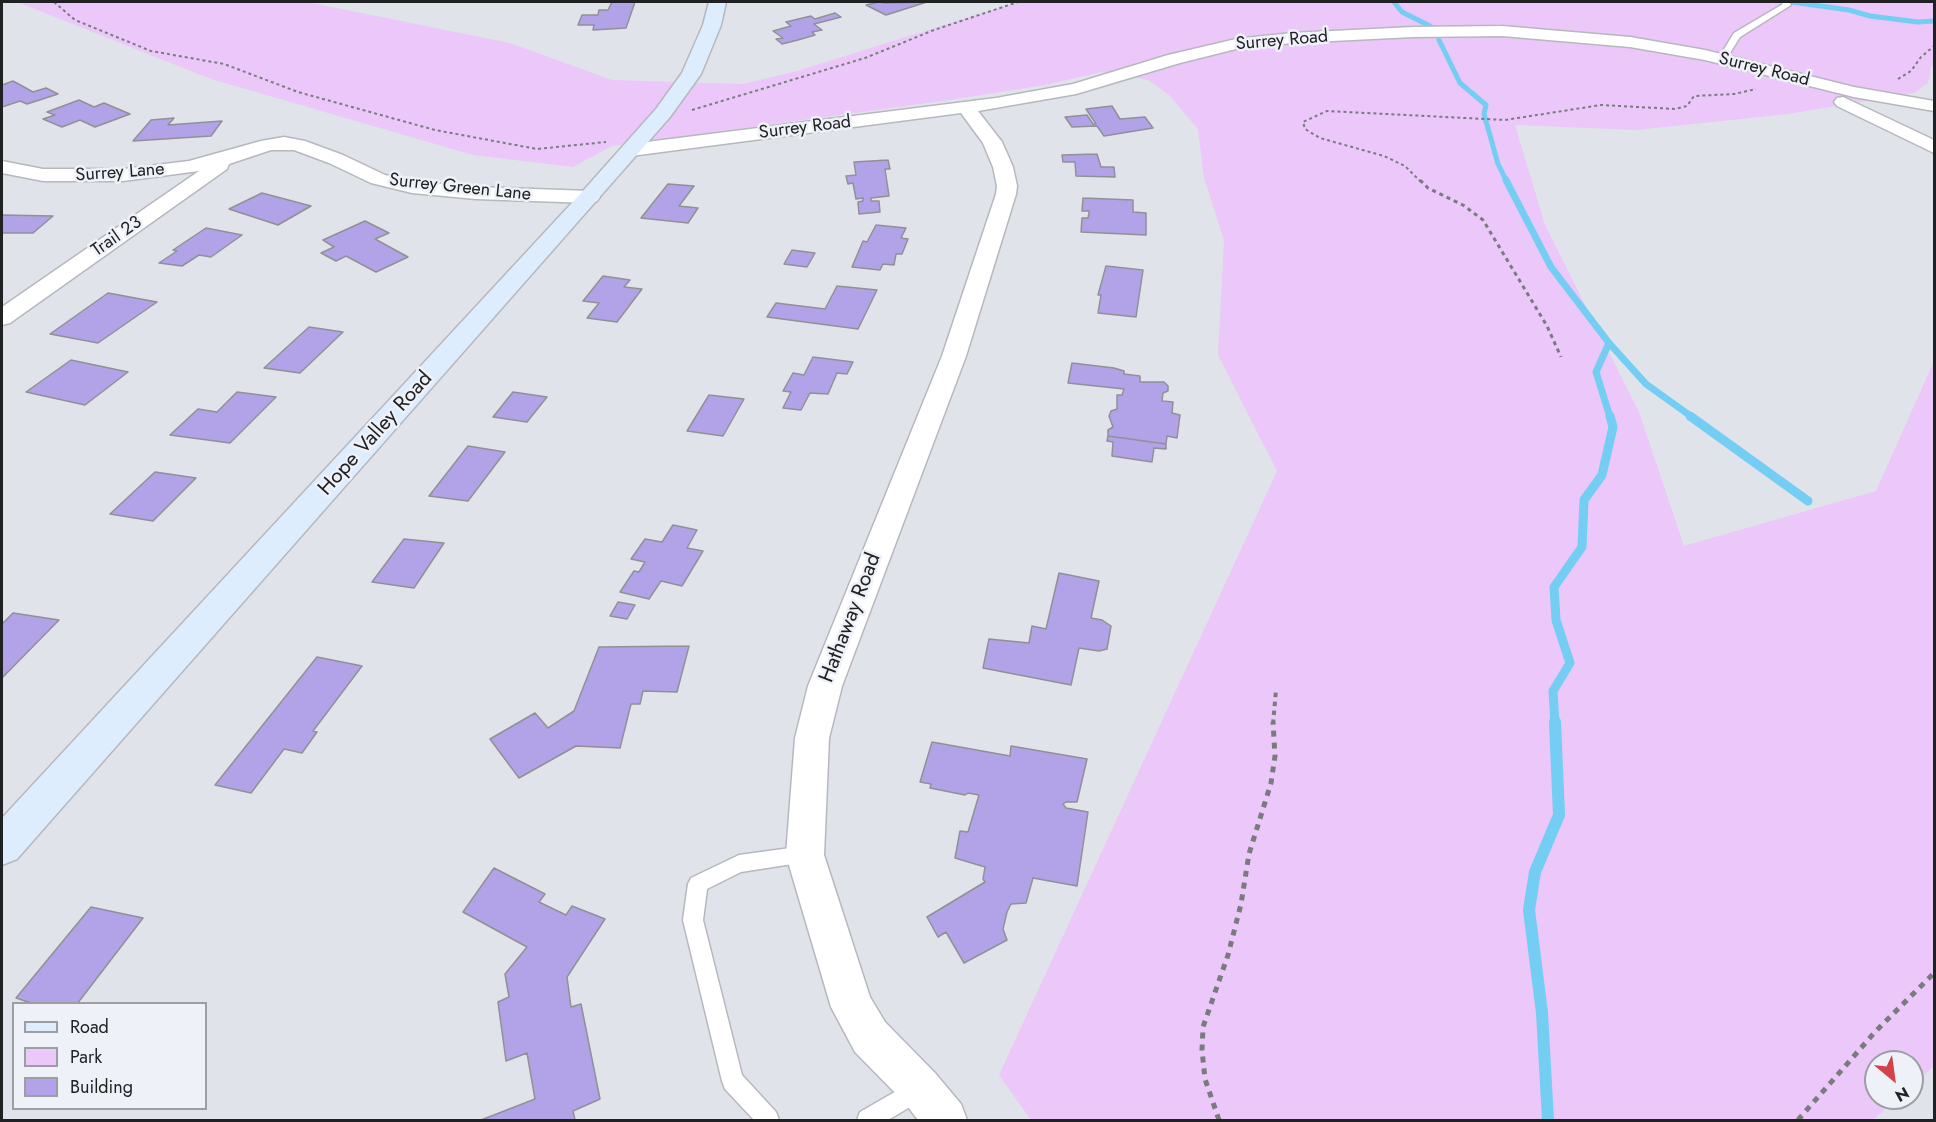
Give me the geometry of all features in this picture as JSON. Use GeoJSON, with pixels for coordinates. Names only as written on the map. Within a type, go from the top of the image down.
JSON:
{"type":"FeatureCollection","features":[{"type":"Feature","properties":{"kind":"main road","name":"Hope Valley Road"},"geometry":{"type":"LineString","coordinates":[[2,846],[590,197],[622,145],[663,113],[691,74],[711,25],[717,2]]}},
{"type":"Feature","properties":{"kind":"street","name":"Surrey Road"},"geometry":{"type":"LineString","coordinates":[[622,145],[966,107],[1076,89],[1215,48],[1293,38],[1423,32],[1519,32],[1610,40],[1722,59],[1818,84],[1903,102],[1935,106]]}},
{"type":"Feature","properties":{"kind":"street"},"geometry":{"type":"LineString","coordinates":[[1818,84],[1842,102],[1935,147]]}},
{"type":"Feature","properties":{"kind":"street"},"geometry":{"type":"LineString","coordinates":[[1897,127],[1888,119],[1886,111],[1903,102]]}},
{"type":"Feature","properties":{"kind":"street","name":"Hathaway Road"},"geometry":{"type":"LineString","coordinates":[[945,1120],[920,1088],[870,1037],[852,1007],[805,855],[812,738],[825,686],[954,356],[1006,194],[1007,186],[1003,167],[992,142],[966,107]]}},
{"type":"Feature","properties":{"kind":"street","name":"Surrey Green Lane"},"geometry":{"type":"LineString","coordinates":[[232,157],[268,144],[284,143],[298,145],[336,159],[378,179],[412,187],[487,194],[590,197]]}},
{"type":"Feature","properties":{"kind":"street","name":"Surrey Lane"},"geometry":{"type":"LineString","coordinates":[[3,169],[44,175],[103,176],[189,167],[232,157]]}},
{"type":"Feature","properties":{"kind":"street","name":"Trail 23"},"geometry":{"type":"LineString","coordinates":[[2,318],[232,157]]}},
{"type":"Feature","properties":{"kind":"lane"},"geometry":{"type":"LineString","coordinates":[[1722,59],[1737,35],[1786,3]]}},
{"type":"Feature","properties":{"kind":"lane"},"geometry":{"type":"LineString","coordinates":[[768,1120],[733,1081],[693,920],[698,884],[739,864],[805,855]]}},
{"type":"Feature","properties":{"kind":"lane"},"geometry":{"type":"LineString","coordinates":[[868,1120],[920,1088]]}},
{"type":"Feature","properties":{"kind":"path"},"geometry":{"type":"LineString","coordinates":[[54,2],[75,20],[151,51],[224,64],[298,92],[458,135],[537,149],[622,145]]}},
{"type":"Feature","properties":{"kind":"path"},"geometry":{"type":"LineString","coordinates":[[683,112],[700,110],[865,58],[934,30],[1018,2]]}},
{"type":"Feature","properties":{"kind":"path"},"geometry":{"type":"LineString","coordinates":[[1892,81],[1911,71],[1921,57],[1935,46]]}},
{"type":"Feature","properties":{"kind":"path"},"geometry":{"type":"LineString","coordinates":[[1561,357],[1546,326],[1483,220],[1462,205],[1428,188],[1405,166],[1320,138],[1305,129],[1303,126],[1306,119],[1327,111],[1505,120],[1602,105],[1675,109],[1688,106],[1691,99],[1700,94],[1734,94],[1763,87]]}},
{"type":"Feature","properties":{"kind":"path"},"geometry":{"type":"LineString","coordinates":[[1219,1120],[1205,1079],[1202,1050],[1203,1027],[1228,955],[1249,854],[1271,783],[1275,756],[1276,690]]}},
{"type":"Feature","properties":{"kind":"path"},"geometry":{"type":"LineString","coordinates":[[1798,1120],[1875,1032],[1935,973]]}},
{"type":"Feature","properties":{"kind":"green space"},"geometry":{"type":"Polygon","coordinates":[[[17,2],[307,2],[510,43],[612,80],[743,84],[797,71],[1018,2],[1934,2],[1934,64],[1931,67],[1928,83],[1914,93],[1788,114],[1636,130],[1515,125],[1545,225],[1639,412],[1684,546],[1876,491],[1934,361],[1934,1066],[1924,1075],[1924,1050],[1864,1050],[1864,1110],[1884,1110],[1873,1120],[1031,1120],[999,1075],[1277,471],[1218,355],[1224,240],[1204,178],[1198,129],[1169,95],[1148,80],[1102,72],[1045,85],[950,100],[612,146],[573,167],[473,155],[211,79],[17,2]]]}},
{"type":"Feature","properties":{"kind":"building"},"geometry":{"type":"Polygon","coordinates":[[[612,2],[635,2],[626,28],[593,30],[594,25],[578,25],[582,15],[598,15],[599,10],[608,10],[612,2]]]}},
{"type":"Feature","properties":{"kind":"building"},"geometry":{"type":"Polygon","coordinates":[[[879,2],[927,2],[886,15],[866,5],[879,2]]]}},
{"type":"Feature","properties":{"kind":"building"},"geometry":{"type":"Polygon","coordinates":[[[835,13],[841,17],[814,24],[822,30],[812,32],[815,35],[798,40],[782,44],[776,39],[783,38],[773,31],[791,26],[786,22],[811,16],[815,19],[835,13]]]}},
{"type":"Feature","properties":{"kind":"building"},"geometry":{"type":"Polygon","coordinates":[[[13,81],[33,92],[46,88],[58,94],[27,104],[20,101],[2,107],[2,85],[13,81]]]}},
{"type":"Feature","properties":{"kind":"building"},"geometry":{"type":"Polygon","coordinates":[[[79,100],[94,107],[104,103],[130,114],[95,127],[80,120],[62,127],[43,119],[55,115],[47,112],[79,100]]]}},
{"type":"Feature","properties":{"kind":"building"},"geometry":{"type":"Polygon","coordinates":[[[1112,106],[1120,119],[1145,117],[1153,128],[1104,136],[1097,126],[1072,127],[1065,117],[1087,115],[1093,124],[1096,124],[1086,109],[1112,106]]]}},
{"type":"Feature","properties":{"kind":"building"},"geometry":{"type":"Polygon","coordinates":[[[174,118],[168,125],[222,121],[211,136],[133,141],[151,120],[174,118]]]}},
{"type":"Feature","properties":{"kind":"building"},"geometry":{"type":"Polygon","coordinates":[[[1097,154],[1101,167],[1114,167],[1115,177],[1076,176],[1075,162],[1063,162],[1062,155],[1097,154]]]}},
{"type":"Feature","properties":{"kind":"building"},"geometry":{"type":"Polygon","coordinates":[[[888,160],[890,169],[885,169],[889,196],[871,198],[871,201],[879,201],[880,212],[859,214],[858,202],[863,201],[863,198],[856,199],[853,183],[848,184],[846,176],[856,175],[854,162],[888,160]]]}},
{"type":"Feature","properties":{"kind":"building"},"geometry":{"type":"Polygon","coordinates":[[[668,184],[694,186],[679,206],[698,208],[688,223],[641,218],[668,184]]]}},
{"type":"Feature","properties":{"kind":"building"},"geometry":{"type":"Polygon","coordinates":[[[262,193],[311,206],[278,225],[229,209],[262,193]]]}},
{"type":"Feature","properties":{"kind":"building"},"geometry":{"type":"Polygon","coordinates":[[[1083,198],[1133,200],[1133,212],[1146,213],[1146,235],[1081,232],[1082,218],[1088,218],[1089,213],[1089,211],[1082,211],[1083,198]]]}},
{"type":"Feature","properties":{"kind":"building"},"geometry":{"type":"Polygon","coordinates":[[[2,215],[53,216],[33,233],[2,233],[2,215]]]}},
{"type":"Feature","properties":{"kind":"building"},"geometry":{"type":"Polygon","coordinates":[[[365,221],[389,233],[375,239],[408,257],[376,272],[346,256],[336,261],[321,253],[334,247],[323,240],[365,221]]]}},
{"type":"Feature","properties":{"kind":"building"},"geometry":{"type":"Polygon","coordinates":[[[876,225],[906,228],[901,238],[908,239],[902,254],[896,254],[894,265],[883,264],[880,270],[852,267],[863,241],[867,242],[876,225]]]}},
{"type":"Feature","properties":{"kind":"building"},"geometry":{"type":"Polygon","coordinates":[[[206,228],[242,235],[211,257],[199,255],[182,266],[159,263],[177,251],[173,250],[206,228]]]}},
{"type":"Feature","properties":{"kind":"building"},"geometry":{"type":"Polygon","coordinates":[[[792,250],[815,253],[807,267],[784,264],[792,250]]]}},
{"type":"Feature","properties":{"kind":"building"},"geometry":{"type":"Polygon","coordinates":[[[1106,266],[1143,270],[1136,317],[1098,313],[1101,295],[1098,295],[1106,266]]]}},
{"type":"Feature","properties":{"kind":"building"},"geometry":{"type":"Polygon","coordinates":[[[603,276],[630,280],[624,287],[642,289],[617,322],[587,318],[599,303],[583,301],[603,276]]]}},
{"type":"Feature","properties":{"kind":"building"},"geometry":{"type":"Polygon","coordinates":[[[837,286],[877,290],[858,329],[767,317],[776,303],[825,309],[837,286]]]}},
{"type":"Feature","properties":{"kind":"building"},"geometry":{"type":"Polygon","coordinates":[[[108,293],[157,302],[98,343],[50,334],[108,293]]]}},
{"type":"Feature","properties":{"kind":"building"},"geometry":{"type":"Polygon","coordinates":[[[309,327],[343,332],[300,373],[264,368],[309,327]]]}},
{"type":"Feature","properties":{"kind":"building"},"geometry":{"type":"Polygon","coordinates":[[[813,357],[853,362],[847,374],[837,373],[828,394],[810,393],[801,410],[783,408],[791,392],[783,391],[793,373],[804,375],[813,357]]]}},
{"type":"Feature","properties":{"kind":"building"},"geometry":{"type":"Polygon","coordinates":[[[71,360],[128,372],[85,405],[26,392],[71,360]]]}},
{"type":"Feature","properties":{"kind":"building"},"geometry":{"type":"Polygon","coordinates":[[[1072,363],[1114,368],[1124,371],[1124,374],[1140,376],[1140,382],[1164,382],[1168,386],[1168,391],[1163,393],[1162,401],[1173,402],[1172,413],[1180,415],[1177,438],[1167,436],[1166,444],[1108,436],[1108,430],[1113,427],[1109,416],[1111,411],[1117,409],[1117,395],[1122,395],[1124,389],[1068,383],[1072,363]]]}},
{"type":"Feature","properties":{"kind":"building"},"geometry":{"type":"Polygon","coordinates":[[[237,392],[276,397],[230,443],[170,435],[198,409],[217,412],[237,392]]]}},
{"type":"Feature","properties":{"kind":"building"},"geometry":{"type":"Polygon","coordinates":[[[513,392],[547,397],[527,422],[493,417],[513,392]]]}},
{"type":"Feature","properties":{"kind":"building"},"geometry":{"type":"Polygon","coordinates":[[[709,395],[744,399],[723,436],[687,431],[709,395]]]}},
{"type":"Feature","properties":{"kind":"building"},"geometry":{"type":"Polygon","coordinates":[[[1108,436],[1166,444],[1166,449],[1154,448],[1152,462],[1112,456],[1113,442],[1107,441],[1108,436]]]}},
{"type":"Feature","properties":{"kind":"building"},"geometry":{"type":"Polygon","coordinates":[[[468,446],[505,452],[468,501],[429,496],[468,446]]]}},
{"type":"Feature","properties":{"kind":"building"},"geometry":{"type":"Polygon","coordinates":[[[155,472],[196,478],[153,521],[110,514],[155,472]]]}},
{"type":"Feature","properties":{"kind":"building"},"geometry":{"type":"Polygon","coordinates":[[[673,525],[697,530],[687,548],[703,551],[682,586],[661,581],[649,599],[620,592],[634,571],[639,572],[645,562],[631,559],[645,539],[662,542],[673,525]]]}},
{"type":"Feature","properties":{"kind":"building"},"geometry":{"type":"Polygon","coordinates":[[[404,539],[444,543],[414,588],[372,582],[404,539]]]}},
{"type":"Feature","properties":{"kind":"building"},"geometry":{"type":"Polygon","coordinates":[[[1059,573],[1099,581],[1091,618],[1102,620],[1111,626],[1107,649],[1099,651],[1079,648],[1071,685],[983,668],[989,639],[1029,643],[1032,626],[1046,629],[1059,573]]]}},
{"type":"Feature","properties":{"kind":"building"},"geometry":{"type":"Polygon","coordinates":[[[618,602],[635,605],[627,619],[610,616],[618,602]]]}},
{"type":"Feature","properties":{"kind":"building"},"geometry":{"type":"Polygon","coordinates":[[[13,613],[59,620],[2,678],[2,624],[13,613]]]}},
{"type":"Feature","properties":{"kind":"building"},"geometry":{"type":"Polygon","coordinates":[[[689,646],[677,692],[643,691],[640,704],[631,704],[620,748],[576,746],[519,778],[490,739],[535,713],[548,728],[574,711],[599,647],[689,646]]]}},
{"type":"Feature","properties":{"kind":"building"},"geometry":{"type":"Polygon","coordinates":[[[317,657],[362,666],[313,731],[317,732],[302,753],[284,749],[251,793],[215,785],[317,657]]]}},
{"type":"Feature","properties":{"kind":"building"},"geometry":{"type":"Polygon","coordinates":[[[932,742],[1010,756],[1011,746],[1087,759],[1077,802],[1063,804],[1066,808],[1088,812],[1077,886],[1033,878],[1026,903],[1011,904],[1007,912],[1003,929],[1007,940],[964,963],[946,932],[938,937],[927,917],[985,882],[983,879],[985,867],[955,858],[960,831],[968,832],[979,795],[968,793],[965,795],[930,788],[931,784],[920,782],[932,742]]]}},
{"type":"Feature","properties":{"kind":"building"},"geometry":{"type":"Polygon","coordinates":[[[494,868],[545,894],[539,902],[566,915],[572,906],[605,919],[567,977],[571,1007],[581,1004],[600,1099],[573,1111],[575,1120],[481,1120],[535,1099],[527,1053],[506,1061],[498,1002],[509,997],[505,974],[527,947],[463,912],[494,868]]]}},
{"type":"Feature","properties":{"kind":"building"},"geometry":{"type":"Polygon","coordinates":[[[91,907],[143,918],[79,1002],[28,1002],[16,998],[91,907]]]}},
{"type":"Feature","properties":{"kind":"waterway"},"geometry":{"type":"LineString","coordinates":[[1394,2],[1402,12],[1430,26]]}},
{"type":"Feature","properties":{"kind":"waterway"},"geometry":{"type":"LineString","coordinates":[[1791,2],[1849,10],[1870,16],[1918,22],[1934,21]]}},
{"type":"Feature","properties":{"kind":"waterway"},"geometry":{"type":"LineString","coordinates":[[1439,40],[1460,83],[1486,105],[1484,114],[1498,164],[1506,180]]}},
{"type":"Feature","properties":{"kind":"waterway"},"geometry":{"type":"LineString","coordinates":[[1506,180],[1551,267],[1609,343]]}},
{"type":"Feature","properties":{"kind":"waterway"},"geometry":{"type":"LineString","coordinates":[[1609,343],[1646,384],[1692,417]]}},
{"type":"Feature","properties":{"kind":"waterway"},"geometry":{"type":"LineString","coordinates":[[1609,343],[1596,372],[1610,417]]}},
{"type":"Feature","properties":{"kind":"waterway"},"geometry":{"type":"LineString","coordinates":[[1555,724],[1553,691],[1570,663],[1556,620],[1554,587],[1582,547],[1584,500],[1602,475],[1613,427],[1610,416]]}},
{"type":"Feature","properties":{"kind":"waterway"},"geometry":{"type":"LineString","coordinates":[[1690,416],[1808,501]]}},
{"type":"Feature","properties":{"kind":"waterway"},"geometry":{"type":"LineString","coordinates":[[1548,1120],[1542,1013],[1529,910],[1535,872],[1559,815],[1555,722]]}}]}
